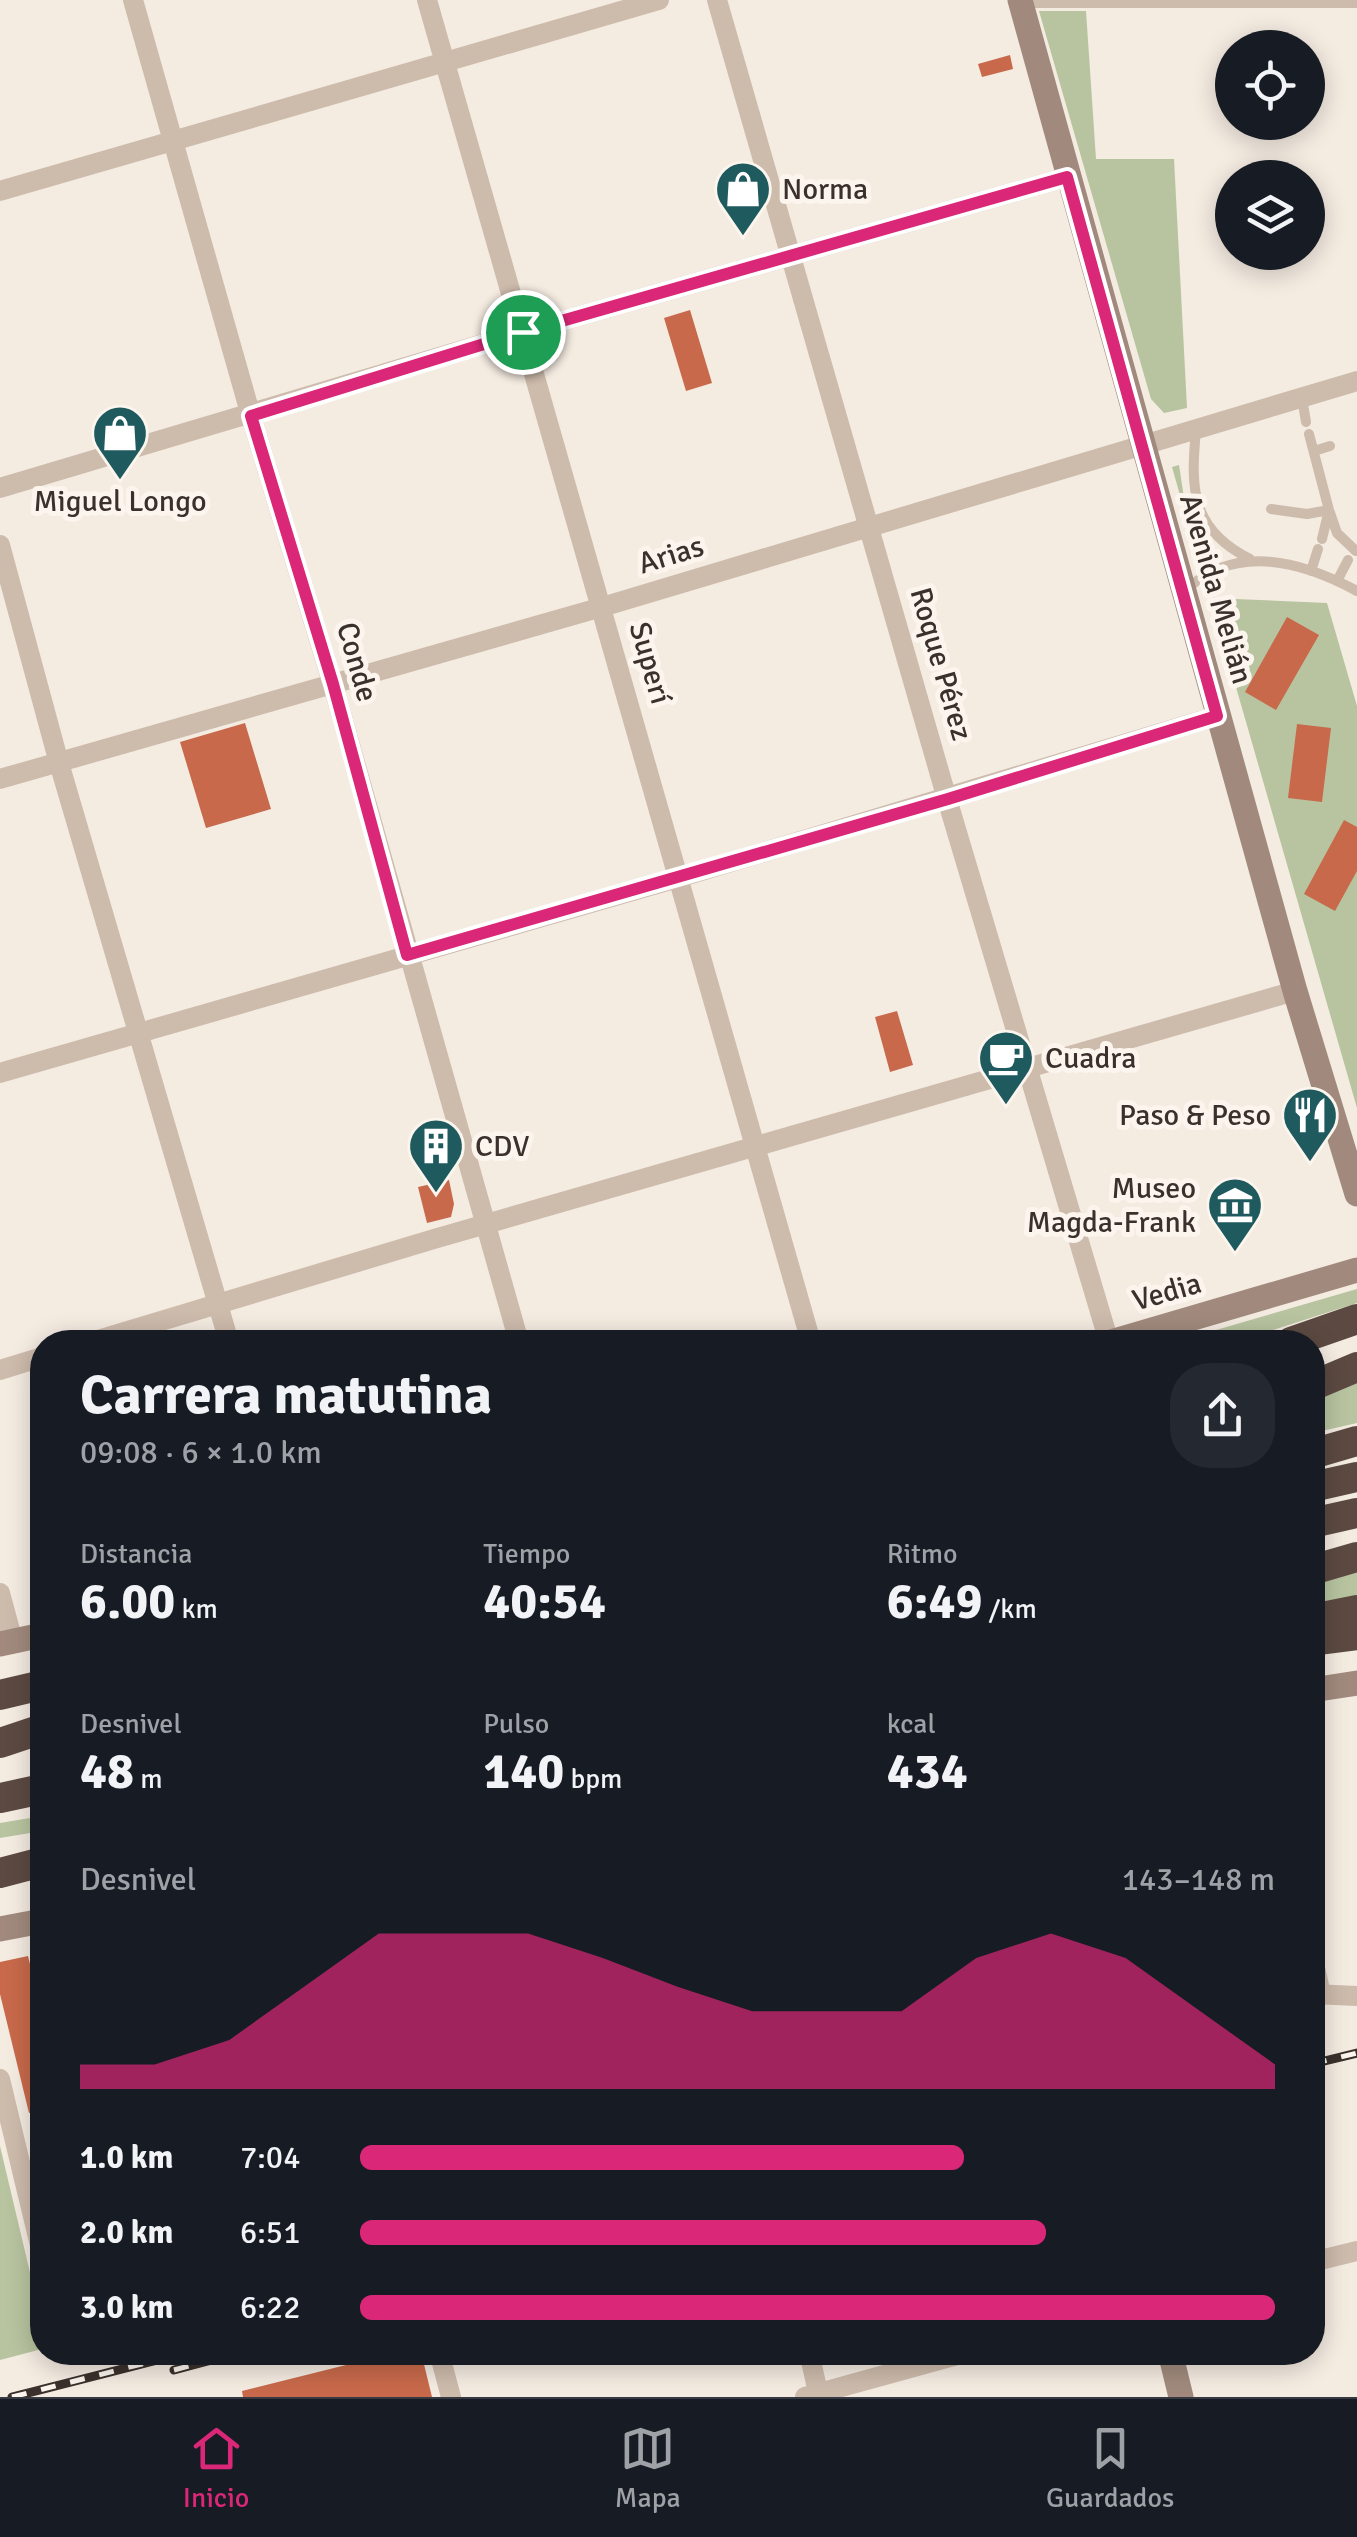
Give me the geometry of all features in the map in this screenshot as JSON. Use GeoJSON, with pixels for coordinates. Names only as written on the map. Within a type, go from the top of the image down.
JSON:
{"type":"FeatureCollection","features":[{"type":"Feature","properties":{"kind":"highway"},"geometry":{"type":"LineString","coordinates":[[1325,1331],[1357,1320]]}},
{"type":"Feature","properties":{"kind":"highway"},"geometry":{"type":"LineString","coordinates":[[1325,1351],[1357,1342]]}},
{"type":"Feature","properties":{"kind":"highway"},"geometry":{"type":"LineString","coordinates":[[1325,1381],[1357,1367]]}},
{"type":"Feature","properties":{"kind":"highway"},"geometry":{"type":"LineString","coordinates":[[1325,1450],[1357,1440]]}},
{"type":"Feature","properties":{"kind":"highway"},"geometry":{"type":"LineString","coordinates":[[1325,1484],[1357,1477]]}},
{"type":"Feature","properties":{"kind":"highway"},"geometry":{"type":"LineString","coordinates":[[1325,1520],[1357,1513]]}},
{"type":"Feature","properties":{"kind":"highway"},"geometry":{"type":"LineString","coordinates":[[1325,1566],[1357,1557]]}},
{"type":"Feature","properties":{"kind":"highway"},"geometry":{"type":"LineString","coordinates":[[1325,1617],[1357,1610]]}},
{"type":"Feature","properties":{"kind":"highway"},"geometry":{"type":"LineString","coordinates":[[1325,1640],[1357,1636]]}},
{"type":"Feature","properties":{"kind":"highway"},"geometry":{"type":"LineString","coordinates":[[0,1676],[30,1673]]}},
{"type":"Feature","properties":{"kind":"highway"},"geometry":{"type":"LineString","coordinates":[[0,1695],[30,1688]]}},
{"type":"Feature","properties":{"kind":"highway"},"geometry":{"type":"LineString","coordinates":[[0,1743],[30,1733]]}},
{"type":"Feature","properties":{"kind":"highway"},"geometry":{"type":"LineString","coordinates":[[0,1753],[30,1747]]}},
{"type":"Feature","properties":{"kind":"highway"},"geometry":{"type":"LineString","coordinates":[[0,1798],[30,1792]]}},
{"type":"Feature","properties":{"kind":"highway"},"geometry":{"type":"LineString","coordinates":[[0,1853],[30,1848]]}},
{"type":"Feature","properties":{"kind":"highway"},"geometry":{"type":"LineString","coordinates":[[0,1872],[30,1865]]}},
{"type":"Feature","properties":{"kind":"street","name":"Conde"},"geometry":{"type":"LineString","coordinates":[[133,0],[251,416],[333,684],[516,1330]]}},
{"type":"Feature","properties":{"kind":"street","name":"Superí"},"geometry":{"type":"LineString","coordinates":[[427,0],[808,1330]]}},
{"type":"Feature","properties":{"kind":"street"},"geometry":{"type":"LineString","coordinates":[[0,191],[658,0]]}},
{"type":"Feature","properties":{"kind":"street","name":"Roque Pérez"},"geometry":{"type":"LineString","coordinates":[[717,0],[1027,1070],[1106,1330]]}},
{"type":"Feature","properties":{"kind":"street","name":"Avenida Melián"},"geometry":{"type":"LineString","coordinates":[[1020,1],[1295,991],[1351,1149],[1355,1182]]}},
{"type":"Feature","properties":{"kind":"street"},"geometry":{"type":"LineString","coordinates":[[0,488],[523,332],[1067,177]]}},
{"type":"Feature","properties":{"kind":"street","name":"Arias"},"geometry":{"type":"LineString","coordinates":[[0,779],[602,606],[1357,381]]}},
{"type":"Feature","properties":{"kind":"street"},"geometry":{"type":"LineString","coordinates":[[0,545],[59,763],[226,1330]]}},
{"type":"Feature","properties":{"kind":"street"},"geometry":{"type":"LineString","coordinates":[[0,1073],[948,799],[1217,716]]}},
{"type":"Feature","properties":{"kind":"street"},"geometry":{"type":"LineString","coordinates":[[132,1330],[1295,991]]}},
{"type":"Feature","properties":{"kind":"street","name":"Vedia"},"geometry":{"type":"LineString","coordinates":[[1151,1330],[1357,1270]]}},
{"type":"Feature","properties":{"kind":"street"},"geometry":{"type":"LineString","coordinates":[[0,1370],[30,1361]]}},
{"type":"Feature","properties":{"kind":"street"},"geometry":{"type":"LineString","coordinates":[[0,1594],[6,1642]]}},
{"type":"Feature","properties":{"kind":"street"},"geometry":{"type":"LineString","coordinates":[[1325,1688],[1357,1682]]}},
{"type":"Feature","properties":{"kind":"street"},"geometry":{"type":"LineString","coordinates":[[0,1929],[30,1923]]}},
{"type":"Feature","properties":{"kind":"street"},"geometry":{"type":"LineString","coordinates":[[1325,1994],[1357,1996]]}},
{"type":"Feature","properties":{"kind":"street"},"geometry":{"type":"LineString","coordinates":[[0,2079],[30,2204]]}},
{"type":"Feature","properties":{"kind":"street"},"geometry":{"type":"LineString","coordinates":[[1325,2259],[1357,2251]]}},
{"type":"Feature","properties":{"kind":"street"},"geometry":{"type":"LineString","coordinates":[[443,2365],[451,2397]]}},
{"type":"Feature","properties":{"kind":"street"},"geometry":{"type":"LineString","coordinates":[[810,2365],[814,2396],[922,2365]]}},
{"type":"Feature","properties":{"kind":"street"},"geometry":{"type":"LineString","coordinates":[[1173,2365],[1181,2397]]}},
{"type":"Feature","properties":{"kind":"lane"},"geometry":{"type":"LineString","coordinates":[[1020,1],[1357,3]]}},
{"type":"Feature","properties":{"kind":"lane"},"geometry":{"type":"LineString","coordinates":[[1302,398],[1329,510],[1352,556],[1338,581]]}},
{"type":"Feature","properties":{"kind":"lane"},"geometry":{"type":"LineString","coordinates":[[1196,430],[1192,474],[1200,512],[1218,539],[1251,560]]}},
{"type":"Feature","properties":{"kind":"lane"},"geometry":{"type":"LineString","coordinates":[[1314,451],[1330,446]]}},
{"type":"Feature","properties":{"kind":"lane"},"geometry":{"type":"LineString","coordinates":[[1271,509],[1306,514],[1329,510]]}},
{"type":"Feature","properties":{"kind":"lane"},"geometry":{"type":"LineString","coordinates":[[1311,571],[1329,510]]}},
{"type":"Feature","properties":{"kind":"lane"},"geometry":{"type":"LineString","coordinates":[[1184,591],[1218,567],[1251,560],[1311,571],[1357,592]]}},
{"type":"Feature","properties":{"kind":"green space"},"geometry":{"type":"Polygon","coordinates":[[[1039,11],[1086,11],[1096,159],[1174,159],[1187,408],[1164,413],[1151,399],[1039,11]]]}},
{"type":"Feature","properties":{"kind":"green space"},"geometry":{"type":"Polygon","coordinates":[[[1179,465],[1186,511],[1208,549],[1196,552],[1172,467],[1179,465]]]}},
{"type":"Feature","properties":{"kind":"green space"},"geometry":{"type":"Polygon","coordinates":[[[1235,599],[1327,603],[1357,706],[1357,1108],[1217,621],[1235,599]]]}},
{"type":"Feature","properties":{"kind":"green space"},"geometry":{"type":"Polygon","coordinates":[[[1357,1289],[1357,1303],[1273,1330],[1216,1330],[1357,1289]]]}},
{"type":"Feature","properties":{"kind":"green space"},"geometry":{"type":"Polygon","coordinates":[[[1357,1380],[1357,1423],[1325,1430],[1325,1394],[1357,1380]]]}},
{"type":"Feature","properties":{"kind":"green space"},"geometry":{"type":"Polygon","coordinates":[[[1357,1566],[1357,1598],[1325,1606],[1325,1575],[1357,1566]]]}},
{"type":"Feature","properties":{"kind":"green space"},"geometry":{"type":"Polygon","coordinates":[[[30,1818],[30,1833],[0,1838],[0,1823],[30,1818]]]}},
{"type":"Feature","properties":{"kind":"green space"},"geometry":{"type":"Polygon","coordinates":[[[0,2146],[30,2272],[30,2352],[0,2360],[0,2146]]]}},
{"type":"Feature","properties":{"kind":"building"},"geometry":{"type":"Polygon","coordinates":[[[1010,55],[1013,69],[982,77],[978,64],[1010,55]]]}},
{"type":"Feature","properties":{"kind":"building"},"geometry":{"type":"Polygon","coordinates":[[[690,310],[712,383],[686,391],[664,318],[690,310]]]}},
{"type":"Feature","properties":{"kind":"building"},"geometry":{"type":"Polygon","coordinates":[[[1287,617],[1319,635],[1276,710],[1245,692],[1287,617]]]}},
{"type":"Feature","properties":{"kind":"building"},"geometry":{"type":"Polygon","coordinates":[[[245,723],[271,809],[206,828],[180,742],[245,723]]]}},
{"type":"Feature","properties":{"kind":"building"},"geometry":{"type":"Polygon","coordinates":[[[1297,724],[1331,728],[1322,802],[1288,798],[1297,724]]]}},
{"type":"Feature","properties":{"kind":"building"},"geometry":{"type":"Polygon","coordinates":[[[1344,820],[1357,827],[1357,871],[1335,911],[1304,894],[1344,820]]]}},
{"type":"Feature","properties":{"kind":"building"},"geometry":{"type":"Polygon","coordinates":[[[897,1011],[913,1065],[890,1072],[875,1017],[897,1011]]]}},
{"type":"Feature","properties":{"kind":"building","name":"CDV"},"geometry":{"type":"Polygon","coordinates":[[[449,1180],[454,1204],[451,1217],[427,1223],[418,1187],[449,1180]]]}},
{"type":"Feature","properties":{"kind":"building"},"geometry":{"type":"Polygon","coordinates":[[[28,1956],[30,1964],[29,2113],[0,1994],[0,1962],[28,1956]]]}},
{"type":"Feature","properties":{"kind":"building"},"geometry":{"type":"Polygon","coordinates":[[[346,2365],[424,2365],[432,2397],[243,2397],[242,2391],[346,2365]]]}},
{"type":"Feature","properties":{"kind":"railway"},"geometry":{"type":"LineString","coordinates":[[1325,2061],[1357,2053]]}},
{"type":"Feature","properties":{"kind":"railway"},"geometry":{"type":"LineString","coordinates":[[12,2397],[138,2365]]}},
{"type":"Feature","properties":{"kind":"railway"},"geometry":{"type":"LineString","coordinates":[[174,2370],[193,2365]]}},
{"type":"Feature","properties":{"kind":"place","name":"Norma"},"geometry":{"type":"Point","coordinates":[743,238]}},
{"type":"Feature","properties":{"kind":"place","name":"Miguel Longo"},"geometry":{"type":"Point","coordinates":[120,482]}},
{"type":"Feature","properties":{"kind":"place","name":"Cuadra"},"geometry":{"type":"Point","coordinates":[1006,1107]}},
{"type":"Feature","properties":{"kind":"place","name":"Paso & Peso"},"geometry":{"type":"Point","coordinates":[1310,1164]}},
{"type":"Feature","properties":{"kind":"place","name":"CDV"},"geometry":{"type":"Point","coordinates":[436,1195]}},
{"type":"Feature","properties":{"kind":"place","name":"Museo Magda-Frank"},"geometry":{"type":"Point","coordinates":[1235,1254]}},
{"type":"Feature","properties":{"kind":"route"},"geometry":{"type":"LineString","coordinates":[[1067,177],[1217,716],[948,799],[407,955],[333,684],[251,416],[523,332],[1067,177]]}}]}
